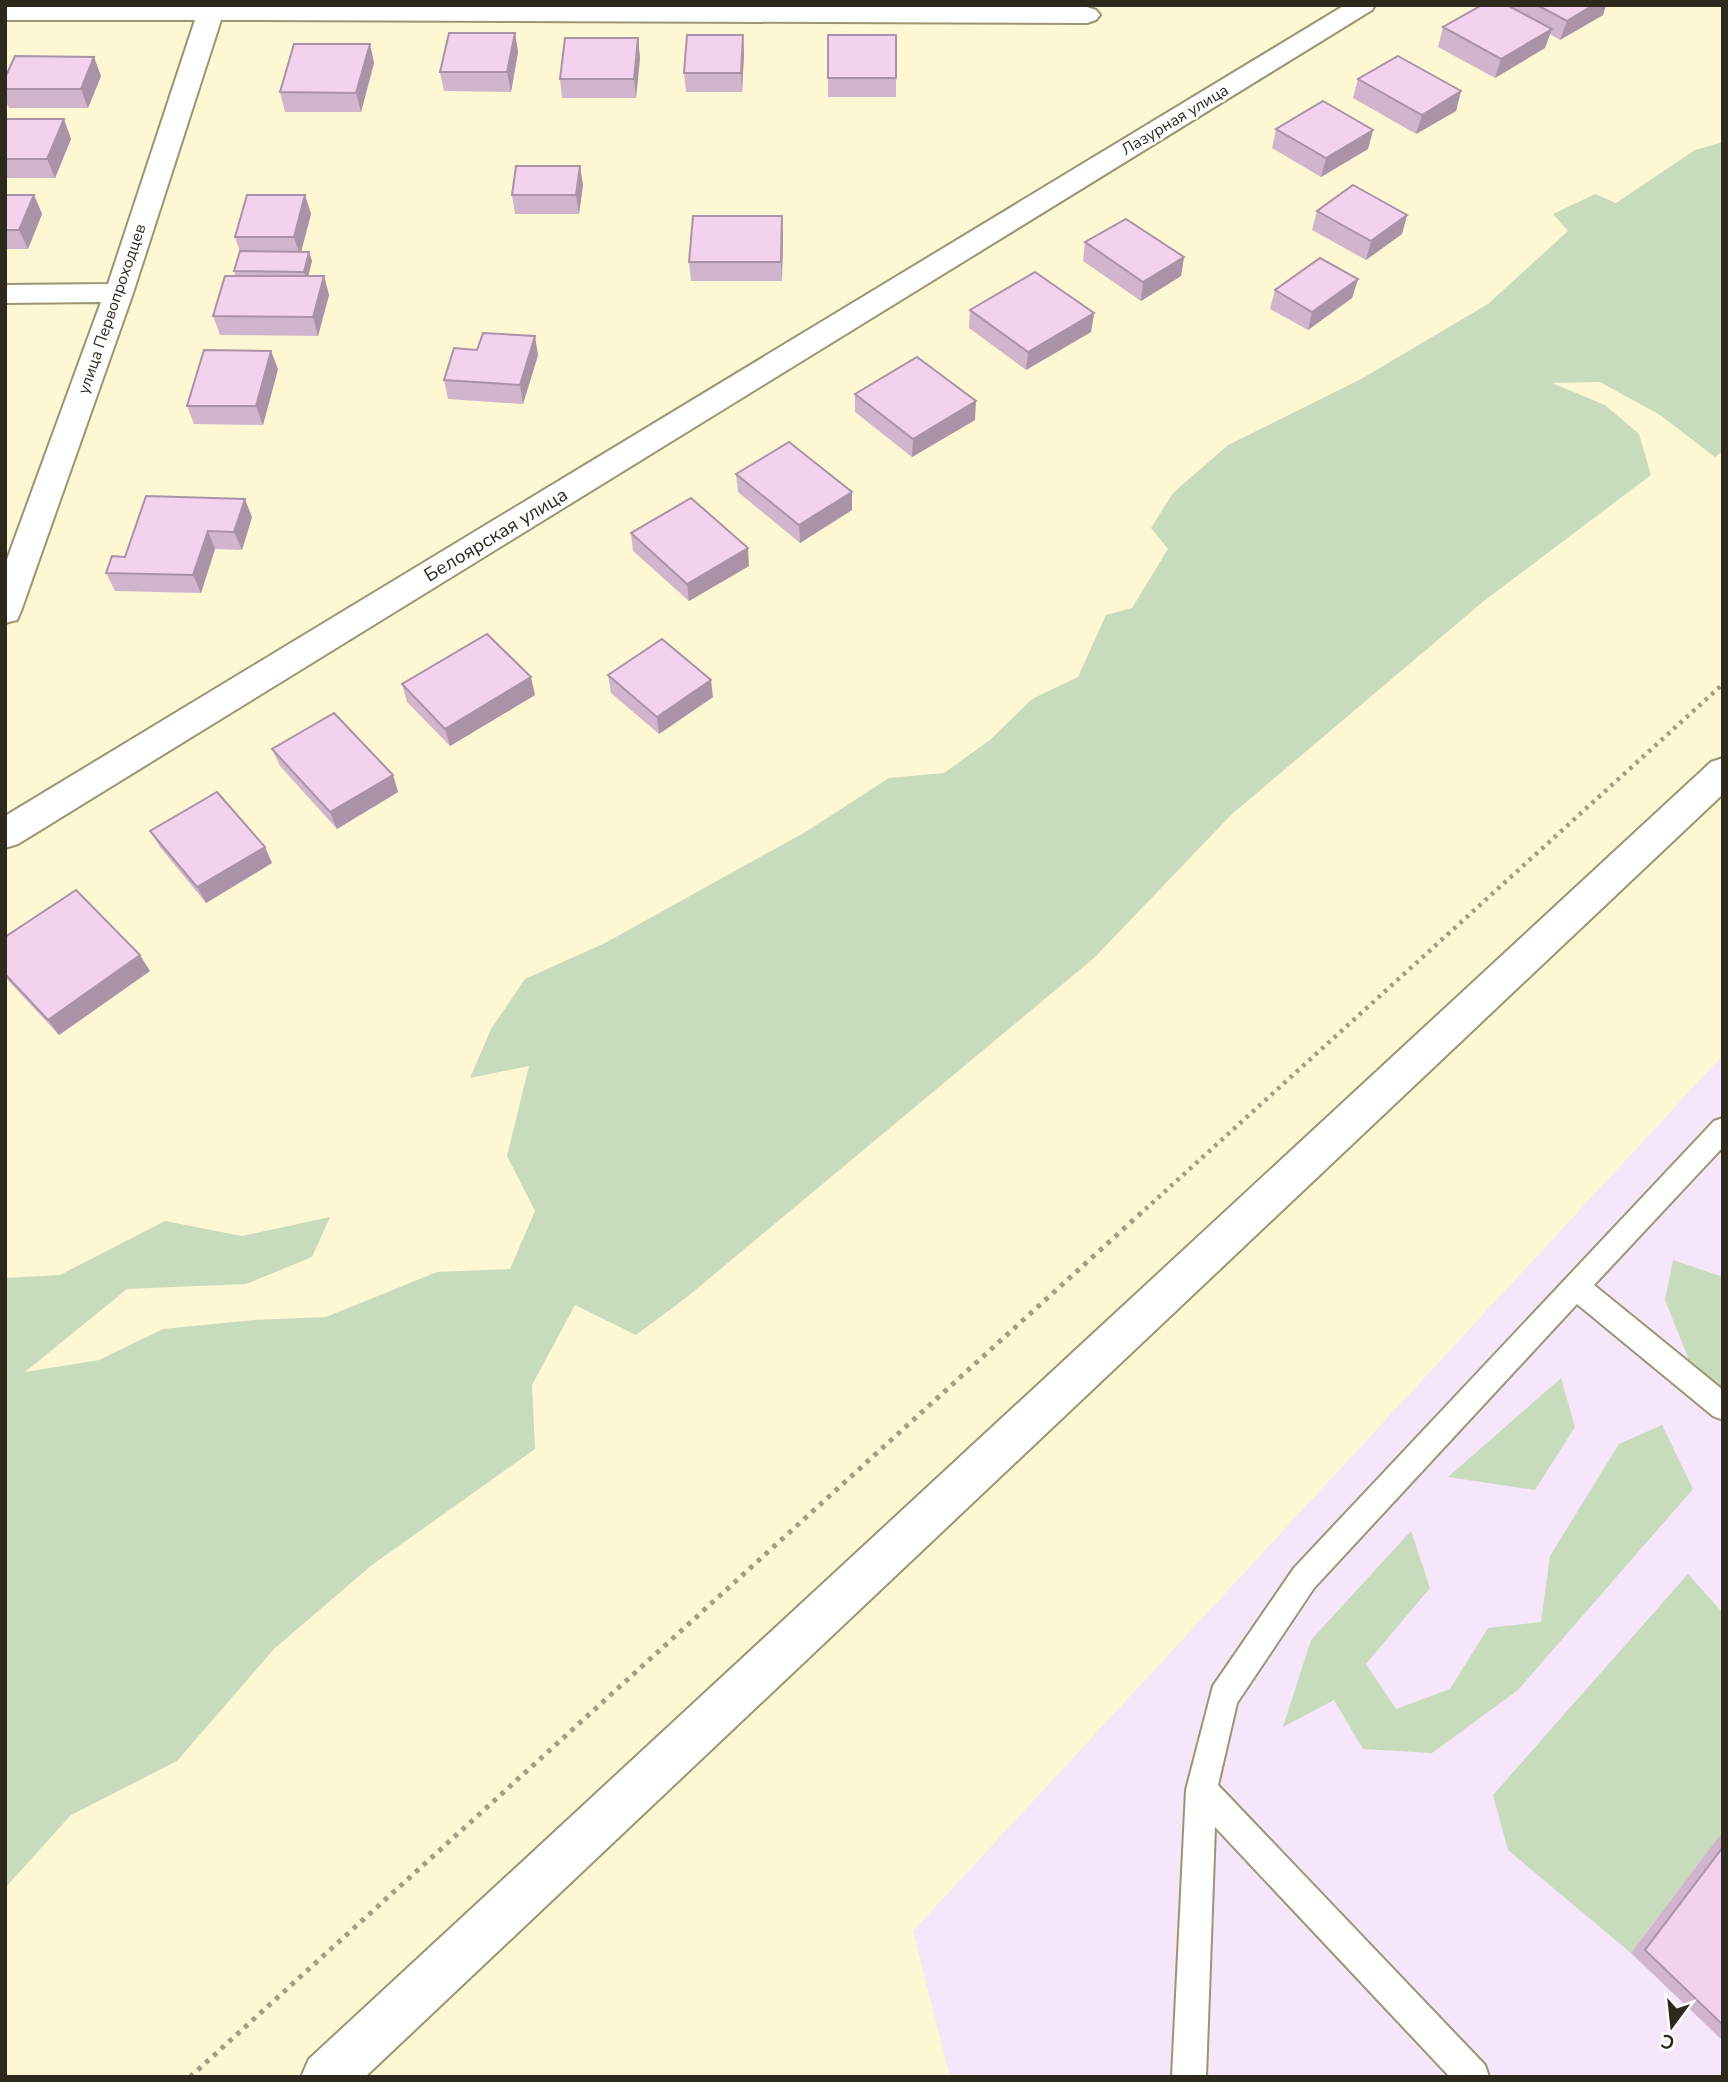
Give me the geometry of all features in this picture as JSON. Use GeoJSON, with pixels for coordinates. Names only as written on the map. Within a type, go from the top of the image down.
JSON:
{"type":"FeatureCollection","features":[{"type":"Feature","properties":{"kind":"street","name":"Лазурная улица"},"geometry":{"type":"LineString","coordinates":[[987,235],[1363,5]]}},
{"type":"Feature","properties":{"kind":"street"},"geometry":{"type":"LineString","coordinates":[[5,12],[211,9],[1087,15]]}},
{"type":"Feature","properties":{"kind":"street","name":"улица Первопроходцев"},"geometry":{"type":"LineString","coordinates":[[5,611],[119,293],[211,9]]}},
{"type":"Feature","properties":{"kind":"street","name":"Белоярская улица"},"geometry":{"type":"LineString","coordinates":[[5,834],[987,235]]}},
{"type":"Feature","properties":{"kind":"street"},"geometry":{"type":"LineString","coordinates":[[5,294],[119,293]]}},
{"type":"Feature","properties":{"kind":"street"},"geometry":{"type":"LineString","coordinates":[[327,2077],[1723,772]]}},
{"type":"Feature","properties":{"kind":"lane"},"geometry":{"type":"LineString","coordinates":[[1189,2077],[1202,1790],[1224,1697],[1304,1578],[1723,1129]]}},
{"type":"Feature","properties":{"kind":"lane"},"geometry":{"type":"LineString","coordinates":[[1575,1286],[1723,1407]]}},
{"type":"Feature","properties":{"kind":"lane"},"geometry":{"type":"LineString","coordinates":[[1202,1790],[1474,2077]]}},
{"type":"Feature","properties":{"kind":"path"},"geometry":{"type":"LineString","coordinates":[[190,2077],[1723,684]]}},
{"type":"Feature","properties":{"kind":"shaded area"},"geometry":{"type":"Polygon","coordinates":[[[1723,1055],[1723,2077],[950,2077],[913,1931],[1723,1055]]]}},
{"type":"Feature","properties":{"kind":"green space"},"geometry":{"type":"Polygon","coordinates":[[[1723,142],[1723,451],[1715,457],[1660,415],[1600,382],[1552,383],[1605,405],[1639,434],[1651,475],[1485,600],[1232,814],[1094,958],[687,1297],[636,1335],[575,1305],[532,1385],[535,1449],[372,1565],[274,1649],[177,1761],[71,1815],[5,1888],[5,1278],[60,1275],[165,1221],[242,1236],[330,1217],[312,1257],[246,1284],[127,1289],[25,1372],[99,1360],[163,1329],[254,1320],[326,1317],[437,1272],[510,1269],[535,1211],[507,1156],[529,1066],[470,1078],[491,1029],[525,979],[605,943],[807,831],[889,778],[944,773],[990,740],[1032,699],[1078,677],[1106,615],[1132,608],[1168,549],[1151,528],[1173,493],[1228,445],[1361,379],[1488,304],[1568,231],[1553,214],[1595,194],[1616,203],[1695,150],[1723,142]]]}},
{"type":"Feature","properties":{"kind":"green space"},"geometry":{"type":"Polygon","coordinates":[[[1673,1260],[1723,1277],[1723,1394],[1701,1390],[1665,1300],[1673,1260]]]}},
{"type":"Feature","properties":{"kind":"green space"},"geometry":{"type":"Polygon","coordinates":[[[1561,1378],[1575,1427],[1535,1490],[1448,1477],[1561,1378]]]}},
{"type":"Feature","properties":{"kind":"green space"},"geometry":{"type":"Polygon","coordinates":[[[1662,1425],[1693,1489],[1518,1690],[1432,1753],[1363,1749],[1334,1700],[1283,1727],[1311,1640],[1411,1531],[1430,1588],[1366,1664],[1396,1709],[1450,1689],[1488,1628],[1541,1622],[1550,1556],[1619,1444],[1662,1425]]]}},
{"type":"Feature","properties":{"kind":"green space"},"geometry":{"type":"Polygon","coordinates":[[[1688,1574],[1723,1613],[1723,1831],[1631,1953],[1508,1850],[1493,1795],[1688,1574]]]}},
{"type":"Feature","properties":{"kind":"building"},"geometry":{"type":"Polygon","coordinates":[[[1482,5],[1507,5],[1552,29],[1501,59],[1443,27],[1482,5]]]}},
{"type":"Feature","properties":{"kind":"building"},"geometry":{"type":"Polygon","coordinates":[[[1537,5],[1593,5],[1567,21],[1537,5]]]}},
{"type":"Feature","properties":{"kind":"building"},"geometry":{"type":"Polygon","coordinates":[[[449,33],[515,33],[507,72],[440,72],[449,33]]]}},
{"type":"Feature","properties":{"kind":"building"},"geometry":{"type":"Polygon","coordinates":[[[687,35],[743,35],[741,73],[684,73],[687,35]]]}},
{"type":"Feature","properties":{"kind":"building"},"geometry":{"type":"Polygon","coordinates":[[[828,35],[896,35],[896,78],[828,78],[828,35]]]}},
{"type":"Feature","properties":{"kind":"building"},"geometry":{"type":"Polygon","coordinates":[[[565,38],[638,38],[634,79],[560,79],[565,38]]]}},
{"type":"Feature","properties":{"kind":"building"},"geometry":{"type":"Polygon","coordinates":[[[294,44],[370,44],[356,93],[280,92],[294,44]]]}},
{"type":"Feature","properties":{"kind":"building"},"geometry":{"type":"Polygon","coordinates":[[[15,56],[94,57],[81,89],[5,89],[5,78],[15,56]]]}},
{"type":"Feature","properties":{"kind":"building"},"geometry":{"type":"Polygon","coordinates":[[[1398,56],[1461,91],[1422,115],[1358,79],[1398,56]]]}},
{"type":"Feature","properties":{"kind":"building"},"geometry":{"type":"Polygon","coordinates":[[[1323,101],[1373,130],[1326,158],[1276,129],[1323,101]]]}},
{"type":"Feature","properties":{"kind":"building"},"geometry":{"type":"Polygon","coordinates":[[[5,119],[64,119],[47,159],[5,159],[5,119]]]}},
{"type":"Feature","properties":{"kind":"building"},"geometry":{"type":"Polygon","coordinates":[[[516,166],[580,166],[576,195],[512,195],[516,166]]]}},
{"type":"Feature","properties":{"kind":"building"},"geometry":{"type":"Polygon","coordinates":[[[1353,185],[1407,215],[1371,241],[1317,211],[1353,185]]]}},
{"type":"Feature","properties":{"kind":"building"},"geometry":{"type":"Polygon","coordinates":[[[5,195],[34,195],[19,230],[5,230],[5,195]]]}},
{"type":"Feature","properties":{"kind":"building"},"geometry":{"type":"Polygon","coordinates":[[[247,195],[305,195],[294,237],[235,237],[247,195]]]}},
{"type":"Feature","properties":{"kind":"building"},"geometry":{"type":"Polygon","coordinates":[[[693,216],[782,216],[781,262],[689,262],[693,216]]]}},
{"type":"Feature","properties":{"kind":"building"},"geometry":{"type":"Polygon","coordinates":[[[1126,219],[1184,257],[1143,282],[1085,242],[1126,219]]]}},
{"type":"Feature","properties":{"kind":"building"},"geometry":{"type":"Polygon","coordinates":[[[240,251],[309,252],[304,272],[234,271],[240,251]]]}},
{"type":"Feature","properties":{"kind":"building"},"geometry":{"type":"Polygon","coordinates":[[[1320,258],[1358,279],[1312,312],[1275,290],[1320,258]]]}},
{"type":"Feature","properties":{"kind":"building"},"geometry":{"type":"Polygon","coordinates":[[[1035,272],[1094,313],[1028,352],[970,310],[1035,272]]]}},
{"type":"Feature","properties":{"kind":"building"},"geometry":{"type":"Polygon","coordinates":[[[225,276],[324,276],[313,317],[213,316],[225,276]]]}},
{"type":"Feature","properties":{"kind":"building"},"geometry":{"type":"Polygon","coordinates":[[[483,333],[535,336],[520,385],[444,380],[454,348],[477,350],[483,333]]]}},
{"type":"Feature","properties":{"kind":"building"},"geometry":{"type":"Polygon","coordinates":[[[204,350],[271,351],[256,406],[187,406],[204,350]]]}},
{"type":"Feature","properties":{"kind":"building"},"geometry":{"type":"Polygon","coordinates":[[[917,357],[976,401],[913,439],[855,394],[917,357]]]}},
{"type":"Feature","properties":{"kind":"building"},"geometry":{"type":"Polygon","coordinates":[[[789,442],[852,492],[799,525],[736,474],[789,442]]]}},
{"type":"Feature","properties":{"kind":"building"},"geometry":{"type":"Polygon","coordinates":[[[146,496],[245,499],[234,532],[208,531],[193,575],[106,573],[112,556],[125,557],[146,496]]]}},
{"type":"Feature","properties":{"kind":"building"},"geometry":{"type":"Polygon","coordinates":[[[691,498],[748,548],[687,584],[631,533],[691,498]]]}},
{"type":"Feature","properties":{"kind":"building"},"geometry":{"type":"Polygon","coordinates":[[[487,634],[531,677],[445,729],[402,684],[487,634]]]}},
{"type":"Feature","properties":{"kind":"building"},"geometry":{"type":"Polygon","coordinates":[[[662,639],[711,680],[657,717],[608,675],[662,639]]]}},
{"type":"Feature","properties":{"kind":"building"},"geometry":{"type":"Polygon","coordinates":[[[334,713],[393,775],[330,812],[272,749],[334,713]]]}},
{"type":"Feature","properties":{"kind":"building"},"geometry":{"type":"Polygon","coordinates":[[[217,792],[265,847],[197,887],[150,831],[217,792]]]}},
{"type":"Feature","properties":{"kind":"building"},"geometry":{"type":"Polygon","coordinates":[[[76,890],[140,955],[48,1020],[5,974],[5,937],[76,890]]]}},
{"type":"Feature","properties":{"kind":"building"},"geometry":{"type":"Polygon","coordinates":[[[1723,1847],[1723,2025],[1645,1950],[1723,1847]]]}}]}
